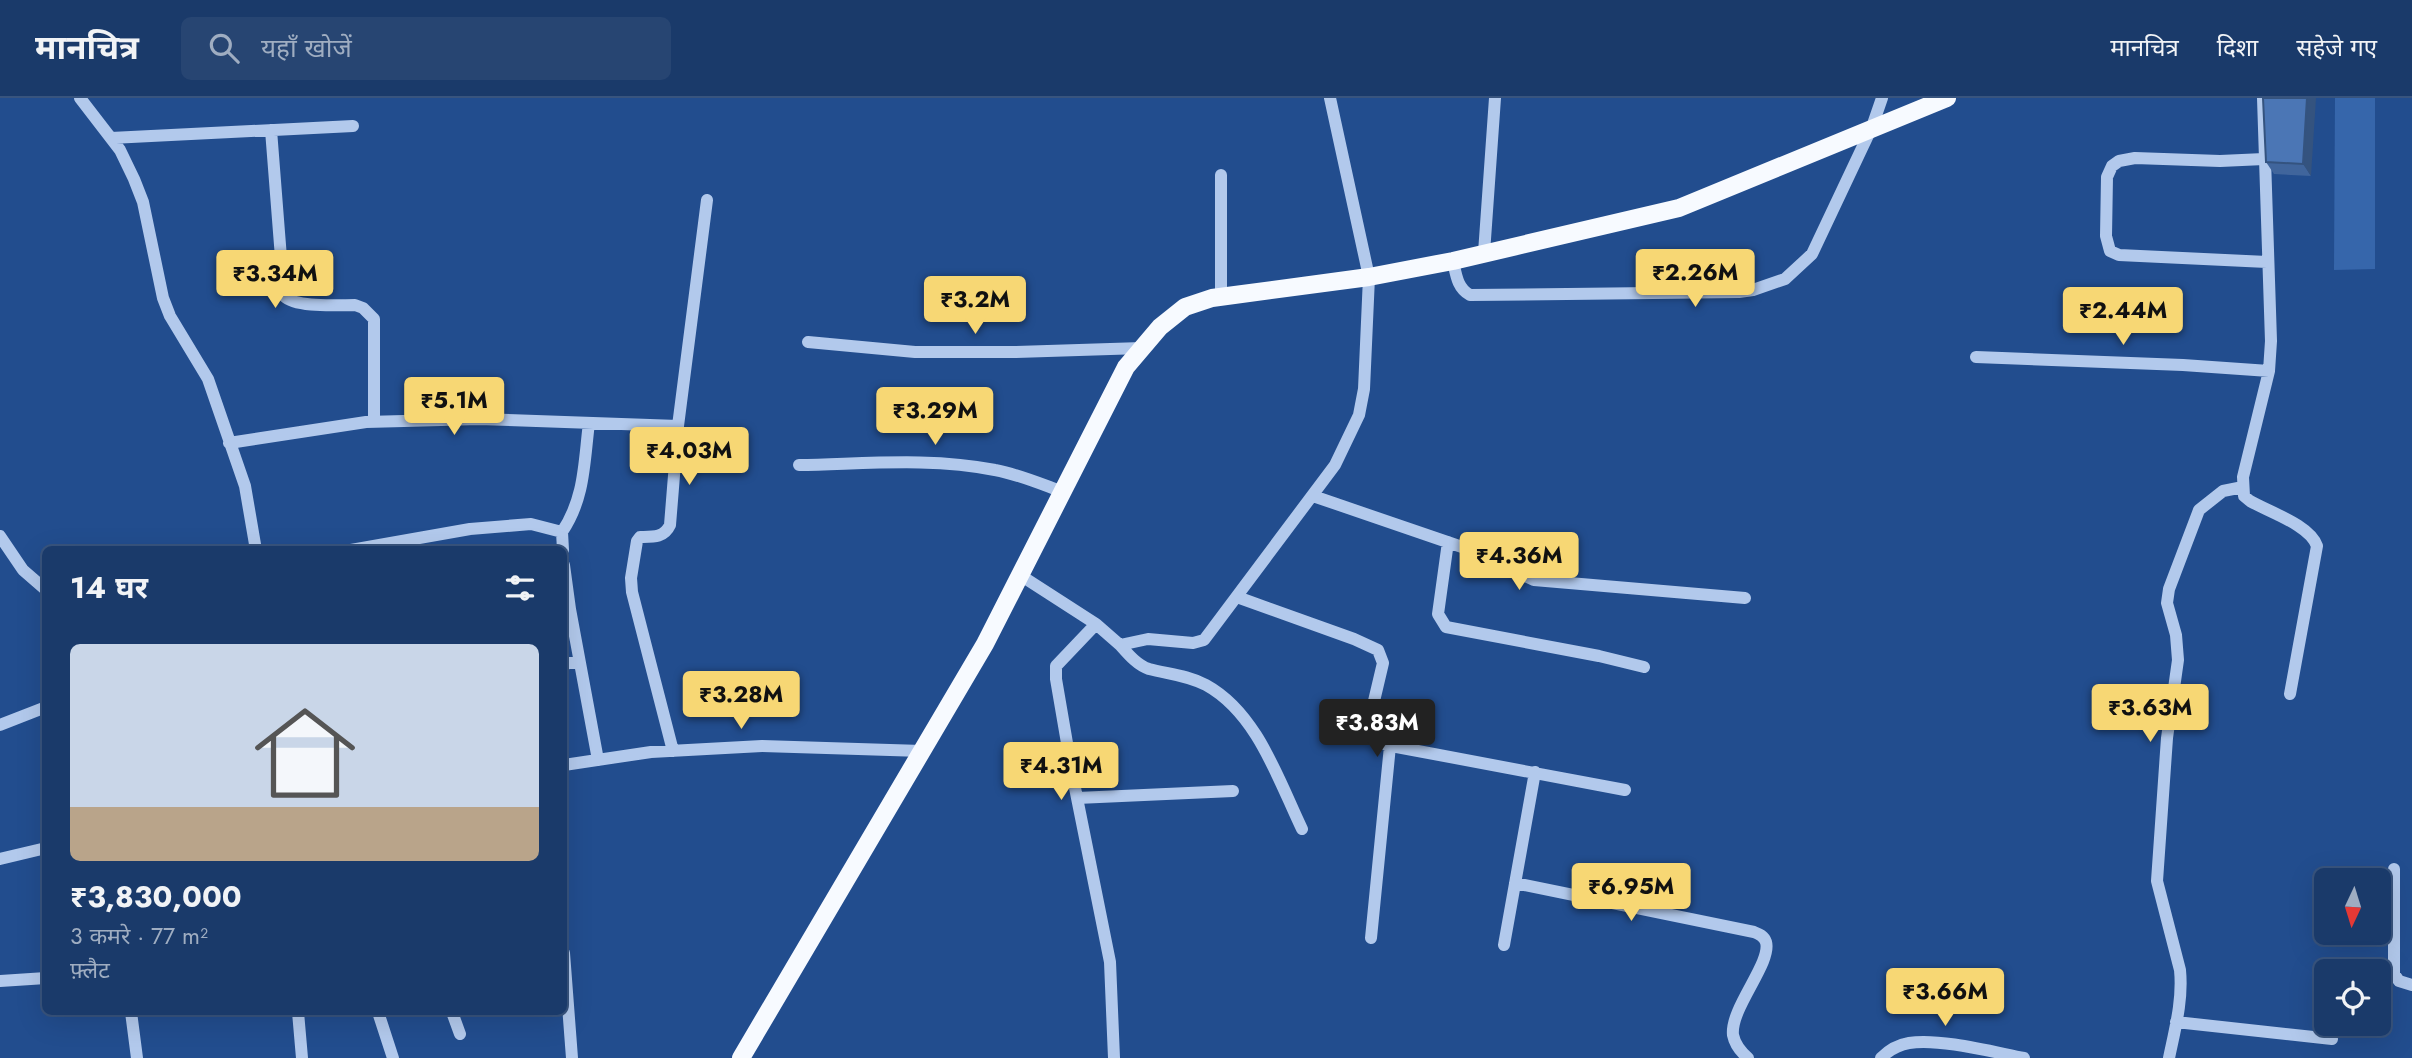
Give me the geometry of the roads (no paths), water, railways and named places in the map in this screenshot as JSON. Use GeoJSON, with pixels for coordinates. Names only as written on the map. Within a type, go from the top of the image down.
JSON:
{"type":"FeatureCollection","features":[{"type":"Feature","properties":{"kind":"main road"},"geometry":{"type":"LineString","coordinates":[[741,1058],[985,644],[1126,367],[1160,327],[1185,307],[1221,296],[1369,277],[1453,261],[1679,208],[1947,98]]}},
{"type":"Feature","properties":{"kind":"street"},"geometry":{"type":"LineString","coordinates":[[80,98],[111,138],[134,179],[142,202],[163,298],[170,316],[208,379],[245,486],[255,546]]}},
{"type":"Feature","properties":{"kind":"street"},"geometry":{"type":"LineString","coordinates":[[1121,645],[1148,639],[1202,642],[1209,636],[1335,465],[1359,415],[1364,389],[1369,277],[1330,98]]}},
{"type":"Feature","properties":{"kind":"street"},"geometry":{"type":"LineString","coordinates":[[1484,253],[1495,98]]}},
{"type":"Feature","properties":{"kind":"street"},"geometry":{"type":"LineString","coordinates":[[1453,261],[1457,281],[1470,295],[1739,292],[1767,286],[1785,279],[1812,254],[1872,127],[1882,98]]}},
{"type":"Feature","properties":{"kind":"street"},"geometry":{"type":"LineString","coordinates":[[2263,98],[2271,341],[2269,372],[2243,477],[2243,487],[2244,496],[2250,501],[2298,525],[2311,535],[2317,546],[2290,694]]}},
{"type":"Feature","properties":{"kind":"street"},"geometry":{"type":"LineString","coordinates":[[111,138],[353,126]]}},
{"type":"Feature","properties":{"kind":"street"},"geometry":{"type":"LineString","coordinates":[[271,130],[284,296],[289,301],[299,303],[355,305],[363,308],[374,319],[374,422]]}},
{"type":"Feature","properties":{"kind":"street"},"geometry":{"type":"LineString","coordinates":[[2264,159],[2220,161],[2135,158],[2119,161],[2112,166],[2107,177],[2106,236],[2110,251],[2119,255],[2267,262]]}},
{"type":"Feature","properties":{"kind":"street"},"geometry":{"type":"LineString","coordinates":[[1221,175],[1221,296]]}},
{"type":"Feature","properties":{"kind":"street"},"geometry":{"type":"LineString","coordinates":[[673,751],[636,612],[631,578],[637,541],[640,537],[661,536],[667,532],[670,525],[678,426],[707,200]]}},
{"type":"Feature","properties":{"kind":"street"},"geometry":{"type":"LineString","coordinates":[[808,342],[915,352],[1142,348]]}},
{"type":"Feature","properties":{"kind":"street"},"geometry":{"type":"LineString","coordinates":[[1976,358],[2183,365],[2269,372]]}},
{"type":"Feature","properties":{"kind":"street"},"geometry":{"type":"LineString","coordinates":[[229,443],[374,422],[480,419],[678,426]]}},
{"type":"Feature","properties":{"kind":"street"},"geometry":{"type":"LineString","coordinates":[[563,546],[562,532],[573,516],[580,496],[589,423]]}},
{"type":"Feature","properties":{"kind":"street"},"geometry":{"type":"LineString","coordinates":[[799,466],[901,463],[963,465],[998,470],[1063,492]]}},
{"type":"Feature","properties":{"kind":"street"},"geometry":{"type":"LineString","coordinates":[[2169,1058],[2181,984],[2180,970],[2157,881],[2167,738],[2178,660],[2176,635],[2167,603],[2169,589],[2199,510],[2222,491],[2243,487]]}},
{"type":"Feature","properties":{"kind":"street"},"geometry":{"type":"LineString","coordinates":[[1313,496],[1448,542],[1534,580],[1745,597]]}},
{"type":"Feature","properties":{"kind":"street"},"geometry":{"type":"LineString","coordinates":[[407,545],[471,529],[531,524],[562,532]]}},
{"type":"Feature","properties":{"kind":"street"},"geometry":{"type":"LineString","coordinates":[[0,536],[23,570],[42,587]]}},
{"type":"Feature","properties":{"kind":"street"},"geometry":{"type":"LineString","coordinates":[[1448,542],[1438,614],[1446,627],[1644,667]]}},
{"type":"Feature","properties":{"kind":"street"},"geometry":{"type":"LineString","coordinates":[[1020,575],[1096,624],[1132,658],[1147,668],[1177,673],[1206,685],[1233,705],[1247,720],[1302,829]]}},
{"type":"Feature","properties":{"kind":"street"},"geometry":{"type":"LineString","coordinates":[[1237,597],[1378,650],[1383,663],[1370,718],[1377,734],[1386,745],[1625,790]]}},
{"type":"Feature","properties":{"kind":"street"},"geometry":{"type":"LineString","coordinates":[[567,610],[598,760]]}},
{"type":"Feature","properties":{"kind":"street"},"geometry":{"type":"LineString","coordinates":[[1096,624],[1056,666],[1056,679],[1110,962],[1114,1058]]}},
{"type":"Feature","properties":{"kind":"street"},"geometry":{"type":"LineString","coordinates":[[567,663],[579,661]]}},
{"type":"Feature","properties":{"kind":"street"},"geometry":{"type":"LineString","coordinates":[[0,725],[42,709]]}},
{"type":"Feature","properties":{"kind":"street"},"geometry":{"type":"LineString","coordinates":[[567,765],[673,751],[762,746],[922,751]]}},
{"type":"Feature","properties":{"kind":"street"},"geometry":{"type":"LineString","coordinates":[[1371,938],[1390,746]]}},
{"type":"Feature","properties":{"kind":"street"},"geometry":{"type":"LineString","coordinates":[[1504,945],[1535,772]]}},
{"type":"Feature","properties":{"kind":"street"},"geometry":{"type":"LineString","coordinates":[[1077,798],[1233,790]]}},
{"type":"Feature","properties":{"kind":"street"},"geometry":{"type":"LineString","coordinates":[[0,859],[42,849]]}},
{"type":"Feature","properties":{"kind":"street"},"geometry":{"type":"LineString","coordinates":[[2395,869],[2393,965],[2396,978],[2412,985]]}},
{"type":"Feature","properties":{"kind":"street"},"geometry":{"type":"LineString","coordinates":[[1515,883],[1761,935],[1766,945],[1765,956],[1744,999],[1733,1033],[1740,1051],[1748,1058]]}},
{"type":"Feature","properties":{"kind":"street"},"geometry":{"type":"LineString","coordinates":[[0,981],[42,978]]}},
{"type":"Feature","properties":{"kind":"street"},"geometry":{"type":"LineString","coordinates":[[567,992],[572,1058]]}},
{"type":"Feature","properties":{"kind":"street"},"geometry":{"type":"LineString","coordinates":[[131,1015],[136,1058]]}},
{"type":"Feature","properties":{"kind":"street"},"geometry":{"type":"LineString","coordinates":[[298,1015],[302,1058]]}},
{"type":"Feature","properties":{"kind":"street"},"geometry":{"type":"LineString","coordinates":[[379,1015],[393,1058]]}},
{"type":"Feature","properties":{"kind":"street"},"geometry":{"type":"LineString","coordinates":[[453,1015],[460,1034]]}},
{"type":"Feature","properties":{"kind":"street"},"geometry":{"type":"LineString","coordinates":[[2176,1023],[2332,1039]]}},
{"type":"Feature","properties":{"kind":"street"},"geometry":{"type":"LineString","coordinates":[[1881,1058],[1895,1046],[1911,1042],[2024,1058]]}}]}
